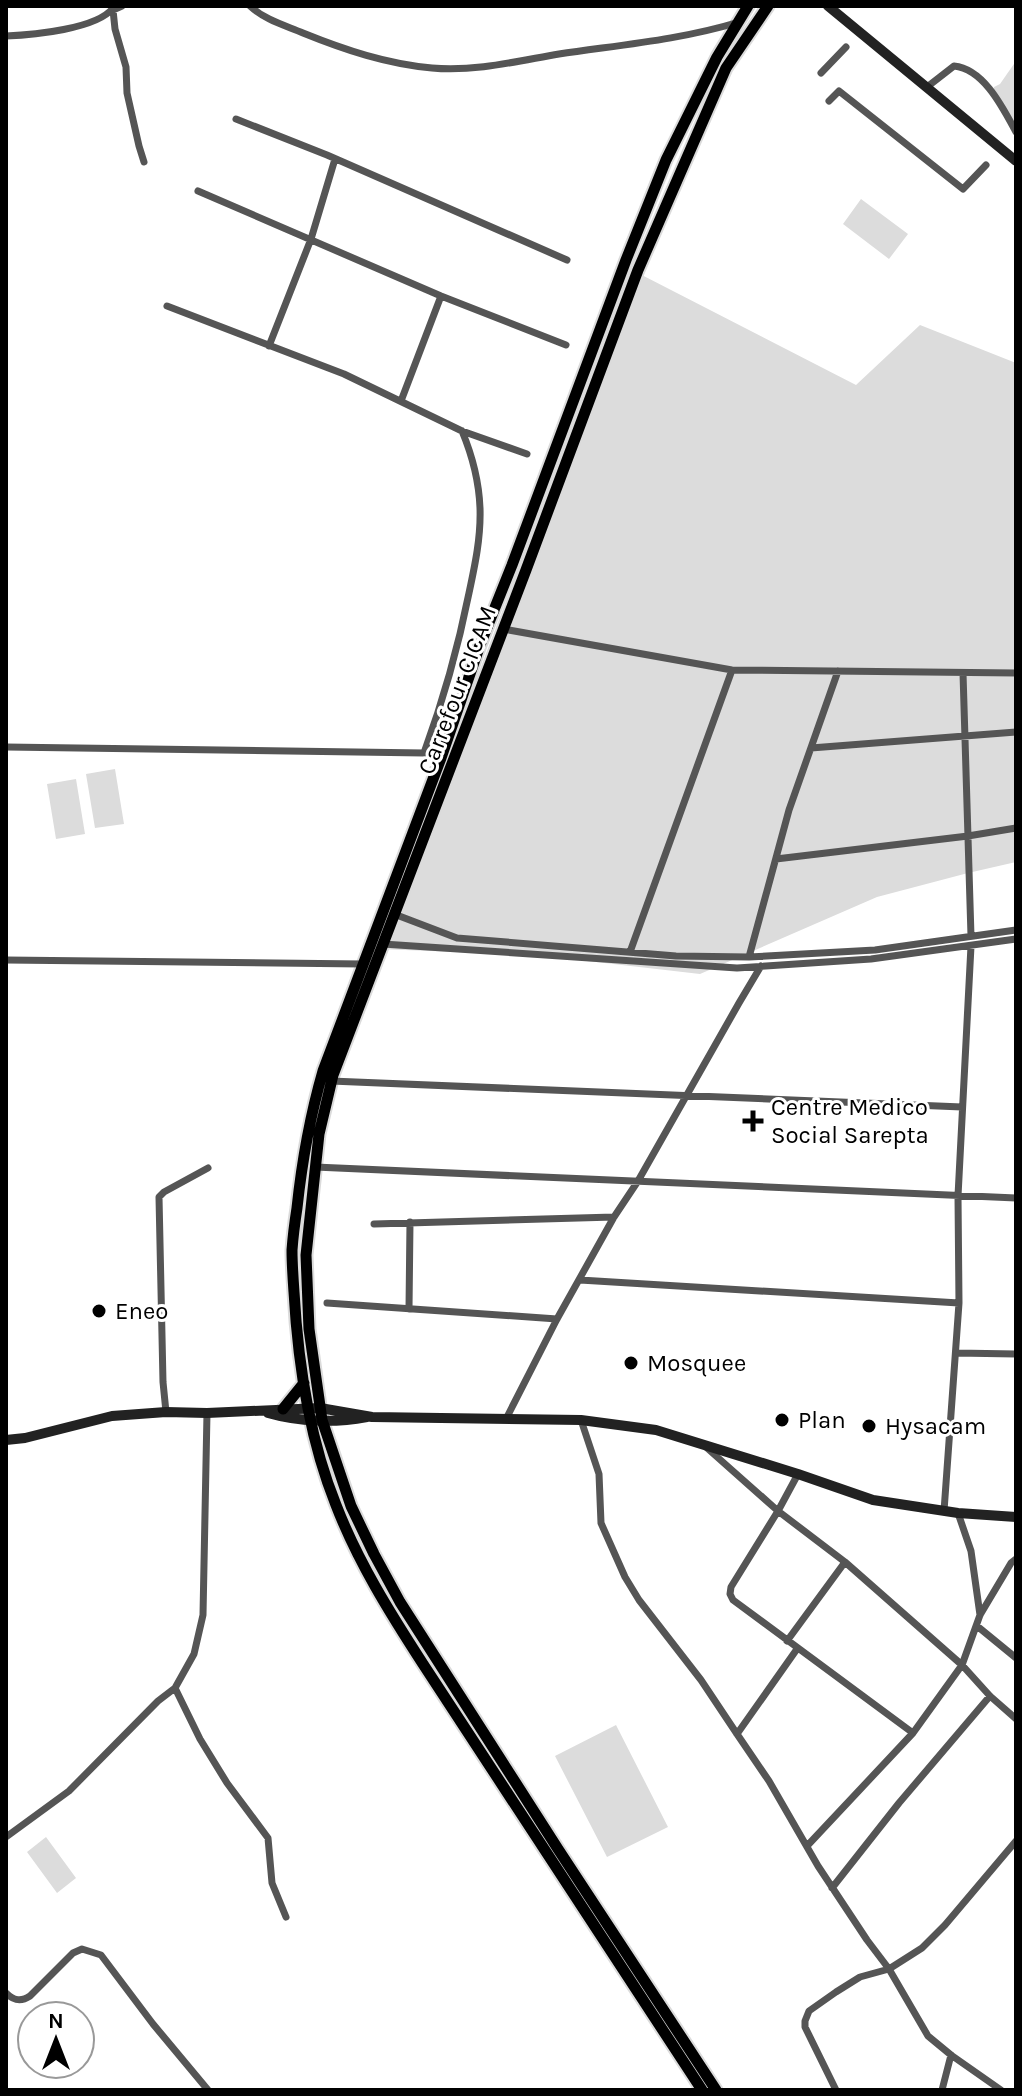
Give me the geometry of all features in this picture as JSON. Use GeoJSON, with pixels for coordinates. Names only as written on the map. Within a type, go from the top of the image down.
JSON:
{"type":"FeatureCollection","features":[{"type":"Feature","properties":{"kind":"main road"},"geometry":{"type":"LineString","coordinates":[[702,2090],[400,1602],[374,1554],[351,1506],[304,1383],[296,1325],[292,1250],[303,1154],[323,1071],[626,260],[666,160],[717,57],[748,6]]}},
{"type":"Feature","properties":{"kind":"main road","name":"Carrefour CICAM"},"geometry":{"type":"LineString","coordinates":[[315,1414],[306,1255],[319,1134],[331,1081],[638,270],[726,68],[768,6]]}},
{"type":"Feature","properties":{"kind":"main road"},"geometry":{"type":"LineString","coordinates":[[283,1409],[304,1383]]}},
{"type":"Feature","properties":{"kind":"main road"},"geometry":{"type":"LineString","coordinates":[[590,1907],[716,2090]]}},
{"type":"Feature","properties":{"kind":"street"},"geometry":{"type":"LineString","coordinates":[[6,36],[40,35],[68,29],[122,6]]}},
{"type":"Feature","properties":{"kind":"street"},"geometry":{"type":"LineString","coordinates":[[250,6],[269,20],[370,57],[454,69],[649,42],[710,31],[739,22]]}},
{"type":"Feature","properties":{"kind":"street"},"geometry":{"type":"LineString","coordinates":[[828,6],[1016,161]]}},
{"type":"Feature","properties":{"kind":"street"},"geometry":{"type":"LineString","coordinates":[[113,8],[115,29],[126,67],[127,93],[144,162]]}},
{"type":"Feature","properties":{"kind":"street"},"geometry":{"type":"LineString","coordinates":[[821,73],[846,47]]}},
{"type":"Feature","properties":{"kind":"street"},"geometry":{"type":"LineString","coordinates":[[927,87],[954,66],[971,71],[982,80],[1016,132]]}},
{"type":"Feature","properties":{"kind":"street"},"geometry":{"type":"LineString","coordinates":[[829,101],[839,91],[963,189],[986,165]]}},
{"type":"Feature","properties":{"kind":"street"},"geometry":{"type":"LineString","coordinates":[[236,119],[567,260]]}},
{"type":"Feature","properties":{"kind":"street"},"geometry":{"type":"LineString","coordinates":[[269,346],[311,239],[335,159]]}},
{"type":"Feature","properties":{"kind":"street"},"geometry":{"type":"LineString","coordinates":[[198,191],[441,296],[566,345]]}},
{"type":"Feature","properties":{"kind":"street"},"geometry":{"type":"LineString","coordinates":[[401,401],[441,296]]}},
{"type":"Feature","properties":{"kind":"street"},"geometry":{"type":"LineString","coordinates":[[167,306],[344,374],[462,431],[527,454]]}},
{"type":"Feature","properties":{"kind":"street"},"geometry":{"type":"LineString","coordinates":[[424,753],[439,712],[460,634],[480,544],[480,506],[471,453],[462,431]]}},
{"type":"Feature","properties":{"kind":"street"},"geometry":{"type":"LineString","coordinates":[[503,629],[732,670],[1016,673]]}},
{"type":"Feature","properties":{"kind":"street"},"geometry":{"type":"LineString","coordinates":[[630,952],[732,670]]}},
{"type":"Feature","properties":{"kind":"street"},"geometry":{"type":"LineString","coordinates":[[749,957],[789,810],[838,671]]}},
{"type":"Feature","properties":{"kind":"street"},"geometry":{"type":"LineString","coordinates":[[944,1511],[959,1303],[958,1196],[971,941],[963,673]]}},
{"type":"Feature","properties":{"kind":"street"},"geometry":{"type":"LineString","coordinates":[[811,748],[1016,732]]}},
{"type":"Feature","properties":{"kind":"street"},"geometry":{"type":"LineString","coordinates":[[6,747],[424,753],[441,758]]}},
{"type":"Feature","properties":{"kind":"street"},"geometry":{"type":"LineString","coordinates":[[776,859],[1016,828]]}},
{"type":"Feature","properties":{"kind":"street"},"geometry":{"type":"LineString","coordinates":[[394,914],[457,938],[676,956],[749,957],[1016,939]]}},
{"type":"Feature","properties":{"kind":"street"},"geometry":{"type":"LineString","coordinates":[[383,944],[737,968],[871,959],[1016,930]]}},
{"type":"Feature","properties":{"kind":"street"},"geometry":{"type":"LineString","coordinates":[[6,960],[363,964]]}},
{"type":"Feature","properties":{"kind":"street"},"geometry":{"type":"LineString","coordinates":[[506,1419],[614,1217],[638,1181],[761,966]]}},
{"type":"Feature","properties":{"kind":"street"},"geometry":{"type":"LineString","coordinates":[[331,1081],[962,1107]]}},
{"type":"Feature","properties":{"kind":"street"},"geometry":{"type":"LineString","coordinates":[[315,1167],[1016,1198]]}},
{"type":"Feature","properties":{"kind":"street"},"geometry":{"type":"LineString","coordinates":[[166,1412],[159,1197],[208,1168]]}},
{"type":"Feature","properties":{"kind":"street"},"geometry":{"type":"LineString","coordinates":[[374,1224],[614,1217]]}},
{"type":"Feature","properties":{"kind":"street"},"geometry":{"type":"LineString","coordinates":[[409,1309],[410,1222]]}},
{"type":"Feature","properties":{"kind":"street"},"geometry":{"type":"LineString","coordinates":[[580,1280],[959,1303]]}},
{"type":"Feature","properties":{"kind":"street"},"geometry":{"type":"LineString","coordinates":[[327,1303],[557,1319]]}},
{"type":"Feature","properties":{"kind":"street"},"geometry":{"type":"LineString","coordinates":[[956,1353],[1016,1354]]}},
{"type":"Feature","properties":{"kind":"street"},"geometry":{"type":"LineString","coordinates":[[6,1440],[40,1435],[112,1416],[166,1412],[262,1412],[283,1409],[348,1421],[372,1417],[581,1420],[656,1430],[873,1500],[958,1513],[1016,1517]]}},
{"type":"Feature","properties":{"kind":"street"},"geometry":{"type":"LineString","coordinates":[[262,1412],[289,1418],[315,1414]]}},
{"type":"Feature","properties":{"kind":"street"},"geometry":{"type":"LineString","coordinates":[[6,1837],[69,1791],[158,1701],[175,1688],[194,1654],[203,1615],[207,1413]]}},
{"type":"Feature","properties":{"kind":"street"},"geometry":{"type":"LineString","coordinates":[[581,1420],[599,1474],[601,1523],[639,1600],[701,1680],[769,1781],[832,1888],[889,1969],[928,2036],[1001,2090]]}},
{"type":"Feature","properties":{"kind":"street"},"geometry":{"type":"LineString","coordinates":[[702,1443],[778,1511],[845,1562],[962,1665],[1016,1719]]}},
{"type":"Feature","properties":{"kind":"street"},"geometry":{"type":"LineString","coordinates":[[798,1474],[731,1587],[730,1594],[733,1600],[797,1649],[913,1733]]}},
{"type":"Feature","properties":{"kind":"street"},"geometry":{"type":"LineString","coordinates":[[958,1513],[971,1551],[980,1615]]}},
{"type":"Feature","properties":{"kind":"street"},"geometry":{"type":"LineString","coordinates":[[807,1846],[913,1733],[962,1665],[980,1615],[1016,1559]]}},
{"type":"Feature","properties":{"kind":"street"},"geometry":{"type":"LineString","coordinates":[[787,1641],[845,1562]]}},
{"type":"Feature","properties":{"kind":"street"},"geometry":{"type":"LineString","coordinates":[[977,1626],[1016,1658]]}},
{"type":"Feature","properties":{"kind":"street"},"geometry":{"type":"LineString","coordinates":[[737,1734],[797,1649]]}},
{"type":"Feature","properties":{"kind":"street"},"geometry":{"type":"LineString","coordinates":[[175,1688],[220,1772],[268,1838],[272,1883],[286,1917]]}},
{"type":"Feature","properties":{"kind":"street"},"geometry":{"type":"LineString","coordinates":[[832,1888],[990,1696]]}},
{"type":"Feature","properties":{"kind":"street"},"geometry":{"type":"LineString","coordinates":[[836,2090],[805,2027],[809,2011],[860,1977],[889,1969],[922,1948],[1016,1841]]}},
{"type":"Feature","properties":{"kind":"street"},"geometry":{"type":"LineString","coordinates":[[6,1993],[15,2000],[23,2001],[73,1953],[82,1949],[101,1955],[208,2090]]}},
{"type":"Feature","properties":{"kind":"street"},"geometry":{"type":"LineString","coordinates":[[942,2090],[951,2055]]}},
{"type":"Feature","properties":{"kind":"shaded area"},"geometry":{"type":"Polygon","coordinates":[[[1016,61],[1016,135],[993,93],[994,87],[1000,84],[1016,61]]]}},
{"type":"Feature","properties":{"kind":"shaded area"},"geometry":{"type":"Polygon","coordinates":[[[861,199],[908,234],[889,259],[843,224],[861,199]]]}},
{"type":"Feature","properties":{"kind":"shaded area"},"geometry":{"type":"Polygon","coordinates":[[[634,271],[856,385],[920,325],[1016,363],[1016,862],[877,897],[700,974],[535,955],[378,949],[634,271]]]}},
{"type":"Feature","properties":{"kind":"shaded area"},"geometry":{"type":"Polygon","coordinates":[[[115,769],[124,824],[95,828],[86,774],[115,769]]]}},
{"type":"Feature","properties":{"kind":"shaded area"},"geometry":{"type":"Polygon","coordinates":[[[76,779],[85,834],[56,839],[47,784],[76,779]]]}},
{"type":"Feature","properties":{"kind":"shaded area"},"geometry":{"type":"Polygon","coordinates":[[[616,1725],[668,1827],[607,1857],[555,1756],[616,1725]]]}},
{"type":"Feature","properties":{"kind":"shaded area"},"geometry":{"type":"Polygon","coordinates":[[[46,1837],[76,1878],[57,1893],[27,1852],[46,1837]]]}},
{"type":"Feature","properties":{"kind":"place","name":"Centre Medico Social Sarepta"},"geometry":{"type":"Point","coordinates":[753,1121]}},
{"type":"Feature","properties":{"kind":"place","name":"Eneo"},"geometry":{"type":"Point","coordinates":[99,1311]}},
{"type":"Feature","properties":{"kind":"place","name":"Mosquee"},"geometry":{"type":"Point","coordinates":[631,1363]}},
{"type":"Feature","properties":{"kind":"place","name":"Plan"},"geometry":{"type":"Point","coordinates":[782,1420]}},
{"type":"Feature","properties":{"kind":"place","name":"Hysacam"},"geometry":{"type":"Point","coordinates":[869,1426]}}]}
